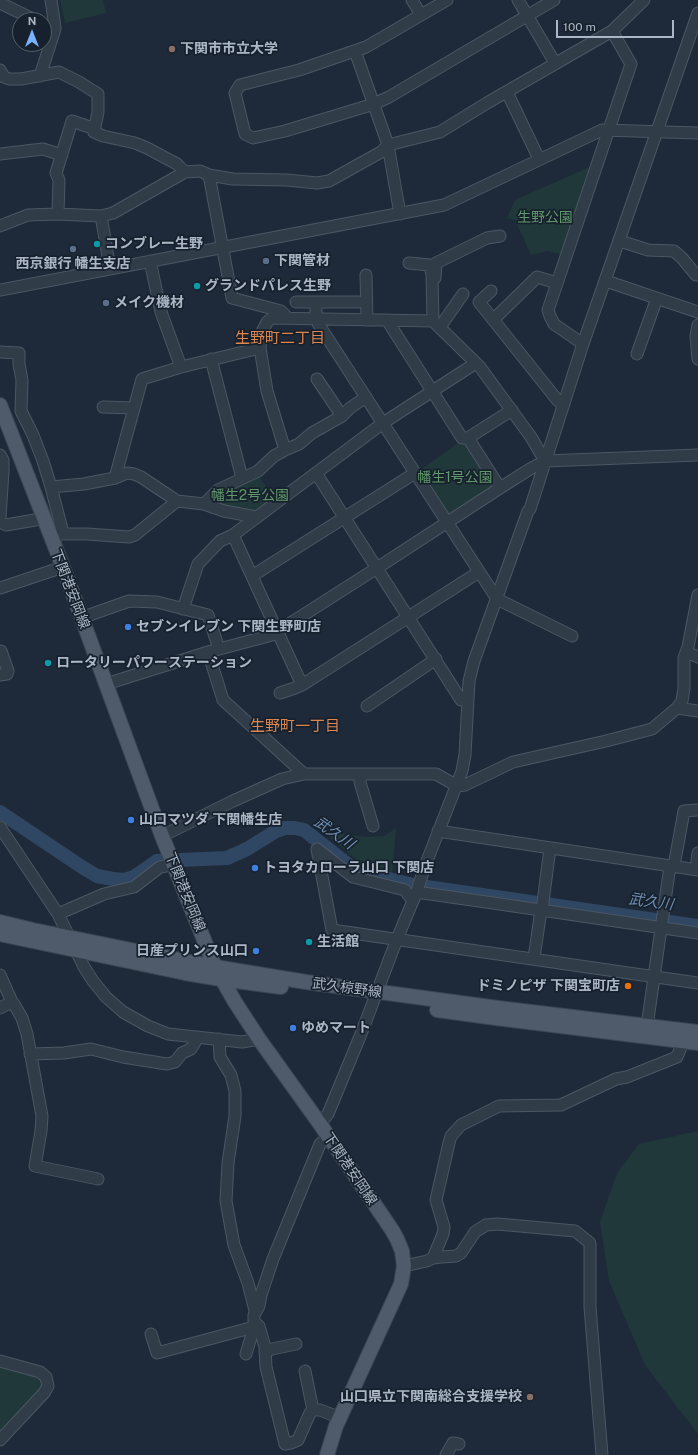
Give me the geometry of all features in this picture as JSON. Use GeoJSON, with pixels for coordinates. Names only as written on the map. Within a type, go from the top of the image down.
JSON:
{"type":"FeatureCollection","features":[{"type":"Feature","properties":{"kind":"main road","name":"下関港安岡線"},"geometry":{"type":"LineString","coordinates":[[0,405],[56,534],[63,567],[162,836],[170,863],[215,967],[259,1039],[329,1137],[397,1239],[402,1251],[404,1266],[401,1284],[336,1426],[327,1455]]}},
{"type":"Feature","properties":{"kind":"main road","name":"武久椋野線"},"geometry":{"type":"LineString","coordinates":[[0,922],[33,930],[72,944],[221,979],[376,996]]}},
{"type":"Feature","properties":{"kind":"main road","name":"武久椋野線"},"geometry":{"type":"LineString","coordinates":[[0,934],[72,944],[306,982],[496,1018],[646,1031],[698,1032]]}},
{"type":"Feature","properties":{"kind":"main road","name":"武久椋野線"},"geometry":{"type":"LineString","coordinates":[[646,1031],[682,1042],[698,1043]]}},
{"type":"Feature","properties":{"kind":"street"},"geometry":{"type":"LineString","coordinates":[[40,76],[55,30],[51,0]]}},
{"type":"Feature","properties":{"kind":"street"},"geometry":{"type":"LineString","coordinates":[[412,0],[421,15]]}},
{"type":"Feature","properties":{"kind":"street"},"geometry":{"type":"LineString","coordinates":[[447,0],[366,47],[299,70],[240,85],[235,93],[244,134],[253,138],[313,123],[374,104],[401,90],[554,0]]}},
{"type":"Feature","properties":{"kind":"street"},"geometry":{"type":"LineString","coordinates":[[518,0],[555,63]]}},
{"type":"Feature","properties":{"kind":"street"},"geometry":{"type":"LineString","coordinates":[[0,226],[28,215],[58,214],[100,216],[119,211],[185,172],[200,171],[209,175],[233,179],[323,182],[335,178],[381,152],[388,145],[440,132],[555,63],[612,31],[644,0]]}},
{"type":"Feature","properties":{"kind":"street"},"geometry":{"type":"LineString","coordinates":[[1,7],[14,12]]}},
{"type":"Feature","properties":{"kind":"street"},"geometry":{"type":"LineString","coordinates":[[320,1124],[328,1114],[376,996],[397,939],[422,879],[425,866],[438,831],[457,786],[465,756],[467,700],[469,681],[474,662],[530,508],[545,461],[550,451],[583,344],[698,13]]}},
{"type":"Feature","properties":{"kind":"street"},"geometry":{"type":"LineString","coordinates":[[583,344],[554,324],[548,310],[631,64],[612,31]]}},
{"type":"Feature","properties":{"kind":"street"},"geometry":{"type":"LineString","coordinates":[[355,51],[388,145],[400,214]]}},
{"type":"Feature","properties":{"kind":"street"},"geometry":{"type":"LineString","coordinates":[[0,70],[4,77],[9,79],[21,79],[59,72],[95,91],[99,97],[94,132],[103,136],[136,143],[177,164],[185,172]]}},
{"type":"Feature","properties":{"kind":"street"},"geometry":{"type":"LineString","coordinates":[[507,92],[539,159]]}},
{"type":"Feature","properties":{"kind":"street"},"geometry":{"type":"LineString","coordinates":[[58,214],[59,180],[56,173],[72,121],[95,129]]}},
{"type":"Feature","properties":{"kind":"street"},"geometry":{"type":"LineString","coordinates":[[0,290],[444,205],[602,130],[609,129],[698,133]]}},
{"type":"Feature","properties":{"kind":"street"},"geometry":{"type":"LineString","coordinates":[[0,154],[44,149],[62,155]]}},
{"type":"Feature","properties":{"kind":"street"},"geometry":{"type":"LineString","coordinates":[[209,175],[232,298],[281,311],[288,318]]}},
{"type":"Feature","properties":{"kind":"street"},"geometry":{"type":"LineString","coordinates":[[100,216],[110,268]]}},
{"type":"Feature","properties":{"kind":"street"},"geometry":{"type":"LineString","coordinates":[[432,281],[435,278],[436,263],[487,238],[500,236]]}},
{"type":"Feature","properties":{"kind":"street"},"geometry":{"type":"LineString","coordinates":[[620,241],[648,250],[674,251],[696,275],[698,275]]}},
{"type":"Feature","properties":{"kind":"street"},"geometry":{"type":"LineString","coordinates":[[150,261],[161,312],[181,367]]}},
{"type":"Feature","properties":{"kind":"street"},"geometry":{"type":"LineString","coordinates":[[409,263],[430,265],[436,324]]}},
{"type":"Feature","properties":{"kind":"street"},"geometry":{"type":"LineString","coordinates":[[366,275],[367,320]]}},
{"type":"Feature","properties":{"kind":"street"},"geometry":{"type":"LineString","coordinates":[[494,319],[537,277],[557,283]]}},
{"type":"Feature","properties":{"kind":"street"},"geometry":{"type":"LineString","coordinates":[[606,281],[698,312]]}},
{"type":"Feature","properties":{"kind":"street"},"geometry":{"type":"LineString","coordinates":[[491,291],[479,302],[558,401],[564,404]]}},
{"type":"Feature","properties":{"kind":"street"},"geometry":{"type":"LineString","coordinates":[[436,324],[463,294]]}},
{"type":"Feature","properties":{"kind":"street"},"geometry":{"type":"LineString","coordinates":[[638,354],[657,298]]}},
{"type":"Feature","properties":{"kind":"street"},"geometry":{"type":"LineString","coordinates":[[296,302],[359,302]]}},
{"type":"Feature","properties":{"kind":"street"},"geometry":{"type":"LineString","coordinates":[[316,302],[316,319],[497,599],[572,636]]}},
{"type":"Feature","properties":{"kind":"street"},"geometry":{"type":"LineString","coordinates":[[285,450],[267,391],[260,348],[262,332],[269,319],[387,320],[436,324],[476,363],[512,410],[545,461]]}},
{"type":"Feature","properties":{"kind":"street"},"geometry":{"type":"LineString","coordinates":[[387,320],[462,438],[468,438],[512,410]]}},
{"type":"Feature","properties":{"kind":"street"},"geometry":{"type":"LineString","coordinates":[[698,325],[696,336],[698,359]]}},
{"type":"Feature","properties":{"kind":"street"},"geometry":{"type":"LineString","coordinates":[[115,478],[142,379],[211,359],[260,348]]}},
{"type":"Feature","properties":{"kind":"street"},"geometry":{"type":"LineString","coordinates":[[0,352],[19,353],[19,364],[22,380],[21,411],[33,435],[51,487],[56,534],[129,537],[135,535],[177,501]]}},
{"type":"Feature","properties":{"kind":"street"},"geometry":{"type":"LineString","coordinates":[[211,359],[242,478]]}},
{"type":"Feature","properties":{"kind":"street"},"geometry":{"type":"LineString","coordinates":[[183,609],[198,564],[220,541],[233,535],[383,423],[476,363]]}},
{"type":"Feature","properties":{"kind":"street"},"geometry":{"type":"LineString","coordinates":[[317,379],[342,416]]}},
{"type":"Feature","properties":{"kind":"street"},"geometry":{"type":"LineString","coordinates":[[204,504],[218,490],[258,471],[274,456],[299,444],[312,433],[342,416],[350,408],[366,398]]}},
{"type":"Feature","properties":{"kind":"street"},"geometry":{"type":"LineString","coordinates":[[103,407],[134,408]]}},
{"type":"Feature","properties":{"kind":"street"},"geometry":{"type":"LineString","coordinates":[[468,438],[500,488]]}},
{"type":"Feature","properties":{"kind":"street"},"geometry":{"type":"LineString","coordinates":[[0,455],[3,460],[3,471],[0,518]]}},
{"type":"Feature","properties":{"kind":"street"},"geometry":{"type":"LineString","coordinates":[[106,684],[278,632],[530,468],[545,461],[698,456]]}},
{"type":"Feature","properties":{"kind":"street"},"geometry":{"type":"LineString","coordinates":[[51,487],[84,484],[115,478],[127,473],[136,474],[177,501],[202,505],[204,504],[224,511],[256,517]]}},
{"type":"Feature","properties":{"kind":"street"},"geometry":{"type":"LineString","coordinates":[[316,473],[461,700],[467,700]]}},
{"type":"Feature","properties":{"kind":"street"},"geometry":{"type":"LineString","coordinates":[[252,576],[415,473]]}},
{"type":"Feature","properties":{"kind":"street"},"geometry":{"type":"LineString","coordinates":[[0,522],[6,525],[34,520]]}},
{"type":"Feature","properties":{"kind":"street"},"geometry":{"type":"LineString","coordinates":[[233,535],[302,684]]}},
{"type":"Feature","properties":{"kind":"street"},"geometry":{"type":"LineString","coordinates":[[0,588],[63,567]]}},
{"type":"Feature","properties":{"kind":"street"},"geometry":{"type":"LineString","coordinates":[[280,693],[302,684],[479,572]]}},
{"type":"Feature","properties":{"kind":"street"},"geometry":{"type":"LineString","coordinates":[[162,836],[233,801],[282,780],[304,774],[436,774],[457,786],[465,785],[514,762],[652,729],[677,708],[682,701],[684,692],[684,658],[698,595]]}},
{"type":"Feature","properties":{"kind":"street"},"geometry":{"type":"LineString","coordinates":[[81,618],[129,601],[157,602],[208,615],[219,649]]}},
{"type":"Feature","properties":{"kind":"street"},"geometry":{"type":"LineString","coordinates":[[0,675],[7,674],[8,671],[1,651]]}},
{"type":"Feature","properties":{"kind":"street"},"geometry":{"type":"LineString","coordinates":[[208,652],[223,700],[304,774]]}},
{"type":"Feature","properties":{"kind":"street"},"geometry":{"type":"LineString","coordinates":[[686,652],[698,657]]}},
{"type":"Feature","properties":{"kind":"street"},"geometry":{"type":"LineString","coordinates":[[367,706],[436,659]]}},
{"type":"Feature","properties":{"kind":"street"},"geometry":{"type":"LineString","coordinates":[[677,708],[698,711]]}},
{"type":"Feature","properties":{"kind":"street"},"geometry":{"type":"LineString","coordinates":[[360,774],[360,782],[373,826]]}},
{"type":"Feature","properties":{"kind":"street"},"geometry":{"type":"LineString","coordinates":[[646,1031],[662,923],[684,811],[698,810]]}},
{"type":"Feature","properties":{"kind":"street"},"geometry":{"type":"LineString","coordinates":[[0,827],[58,914],[84,967],[99,989],[115,1005],[130,1017],[168,1034],[242,1042],[259,1039]]}},
{"type":"Feature","properties":{"kind":"street"},"geometry":{"type":"LineString","coordinates":[[438,831],[697,869],[698,853]]}},
{"type":"Feature","properties":{"kind":"street"},"geometry":{"type":"LineString","coordinates":[[534,958],[550,848]]}},
{"type":"Feature","properties":{"kind":"street"},"geometry":{"type":"LineString","coordinates":[[698,933],[662,923],[542,910],[431,894],[416,894],[409,896],[405,890],[353,876],[317,849],[332,930],[534,958],[698,983]]}},
{"type":"Feature","properties":{"kind":"street"},"geometry":{"type":"LineString","coordinates":[[58,914],[104,894],[134,887],[160,867],[170,863]]}},
{"type":"Feature","properties":{"kind":"street"},"geometry":{"type":"LineString","coordinates":[[0,975],[25,1026],[42,1116],[35,1166],[98,1179]]}},
{"type":"Feature","properties":{"kind":"street"},"geometry":{"type":"LineString","coordinates":[[0,1008],[12,1002]]}},
{"type":"Feature","properties":{"kind":"street"},"geometry":{"type":"LineString","coordinates":[[30,1054],[92,1049],[123,1057],[167,1064],[175,1062],[182,1053],[191,1049],[198,1037]]}},
{"type":"Feature","properties":{"kind":"street"},"geometry":{"type":"LineString","coordinates":[[219,1039],[220,1057],[231,1075],[236,1097],[235,1116],[228,1163],[226,1201],[234,1245],[250,1290],[254,1320],[259,1326],[265,1347],[266,1367],[289,1455]]}},
{"type":"Feature","properties":{"kind":"street"},"geometry":{"type":"LineString","coordinates":[[433,1258],[444,1234],[444,1227],[436,1200],[451,1136],[461,1125],[499,1106],[561,1105],[616,1079],[677,1057],[682,1042]]}},
{"type":"Feature","properties":{"kind":"street"},"geometry":{"type":"LineString","coordinates":[[246,1354],[254,1320],[273,1259],[320,1144],[329,1137]]}},
{"type":"Feature","properties":{"kind":"street"},"geometry":{"type":"LineString","coordinates":[[404,1266],[427,1261],[433,1258],[456,1256],[461,1253],[475,1232],[486,1225],[498,1224],[575,1231],[590,1243],[590,1315],[602,1455]]}},
{"type":"Feature","properties":{"kind":"street"},"geometry":{"type":"LineString","coordinates":[[151,1334],[157,1353],[254,1320]]}},
{"type":"Feature","properties":{"kind":"street"},"geometry":{"type":"LineString","coordinates":[[265,1352],[272,1348],[296,1344]]}},
{"type":"Feature","properties":{"kind":"street"},"geometry":{"type":"LineString","coordinates":[[0,1361],[40,1372],[46,1377],[48,1386],[44,1393],[0,1440]]}},
{"type":"Feature","properties":{"kind":"street"},"geometry":{"type":"LineString","coordinates":[[305,1371],[313,1410]]}},
{"type":"Feature","properties":{"kind":"street"},"geometry":{"type":"LineString","coordinates":[[286,1444],[292,1444],[298,1440],[310,1413],[313,1410]]}},
{"type":"Feature","properties":{"kind":"street"},"geometry":{"type":"LineString","coordinates":[[313,1410],[320,1410],[333,1415]]}},
{"type":"Feature","properties":{"kind":"street"},"geometry":{"type":"LineString","coordinates":[[446,1455],[453,1443],[459,1444]]}},
{"type":"Feature","properties":{"kind":"green space"},"geometry":{"type":"Polygon","coordinates":[[[60,0],[103,0],[106,13],[65,23],[60,0]]]}},
{"type":"Feature","properties":{"kind":"green space","name":"生野公園"},"geometry":{"type":"Polygon","coordinates":[[[592,166],[562,255],[547,251],[531,255],[515,220],[507,218],[515,200],[592,166]]]}},
{"type":"Feature","properties":{"kind":"green space","name":"幡生1号公園"},"geometry":{"type":"Polygon","coordinates":[[[461,441],[468,442],[493,485],[449,514],[445,514],[418,472],[461,441]]]}},
{"type":"Feature","properties":{"kind":"green space","name":"幡生2号公園"},"geometry":{"type":"Polygon","coordinates":[[[257,474],[275,499],[254,514],[208,503],[219,491],[257,474]]]}},
{"type":"Feature","properties":{"kind":"green space"},"geometry":{"type":"Polygon","coordinates":[[[396,828],[392,875],[365,867],[324,832],[366,837],[384,836],[396,828]]]}},
{"type":"Feature","properties":{"kind":"green space"},"geometry":{"type":"Polygon","coordinates":[[[698,1131],[698,1434],[645,1365],[609,1281],[600,1222],[617,1173],[639,1144],[698,1131]]]}},
{"type":"Feature","properties":{"kind":"green space"},"geometry":{"type":"Polygon","coordinates":[[[0,1364],[38,1374],[45,1384],[0,1437],[0,1364]]]}},
{"type":"Feature","properties":{"kind":"waterway","name":"武久川"},"geometry":{"type":"LineString","coordinates":[[0,812],[97,876],[113,879],[124,880],[134,877],[157,861],[227,858],[247,849],[276,831],[285,828],[295,828],[304,830],[346,863],[361,872],[413,885],[698,926]]}},
{"type":"Feature","properties":{"kind":"place","name":"下関市市立大学"},"geometry":{"type":"Point","coordinates":[172,49]}},
{"type":"Feature","properties":{"kind":"place","name":"コンブレー生野"},"geometry":{"type":"Point","coordinates":[97,244]}},
{"type":"Feature","properties":{"kind":"place","name":"西京銀行 幡生支店"},"geometry":{"type":"Point","coordinates":[73,249]}},
{"type":"Feature","properties":{"kind":"place","name":"下関管材"},"geometry":{"type":"Point","coordinates":[266,261]}},
{"type":"Feature","properties":{"kind":"place","name":"グランドパレス生野"},"geometry":{"type":"Point","coordinates":[197,286]}},
{"type":"Feature","properties":{"kind":"place","name":"メイク機材"},"geometry":{"type":"Point","coordinates":[106,303]}},
{"type":"Feature","properties":{"kind":"place","name":"セブンイレブン 下関生野町店"},"geometry":{"type":"Point","coordinates":[128,627]}},
{"type":"Feature","properties":{"kind":"place","name":"ロータリーパワーステーション"},"geometry":{"type":"Point","coordinates":[48,663]}},
{"type":"Feature","properties":{"kind":"place","name":"山口マツダ 下関幡生店"},"geometry":{"type":"Point","coordinates":[131,820]}},
{"type":"Feature","properties":{"kind":"place","name":"トヨタカローラ山口 下関店"},"geometry":{"type":"Point","coordinates":[255,868]}},
{"type":"Feature","properties":{"kind":"place","name":"生活館"},"geometry":{"type":"Point","coordinates":[309,942]}},
{"type":"Feature","properties":{"kind":"place","name":"日産プリンス山口"},"geometry":{"type":"Point","coordinates":[256,951]}},
{"type":"Feature","properties":{"kind":"place","name":"ドミノピザ 下関宝町店"},"geometry":{"type":"Point","coordinates":[628,986]}},
{"type":"Feature","properties":{"kind":"place","name":"ゆめマート"},"geometry":{"type":"Point","coordinates":[293,1028]}},
{"type":"Feature","properties":{"kind":"place","name":"山口県立下関南総合支援学校"},"geometry":{"type":"Point","coordinates":[530,1397]}},
{"type":"Feature","properties":{"kind":"district","name":"生野町二丁目"},"geometry":{"type":"Point","coordinates":[280,338]}},
{"type":"Feature","properties":{"kind":"district","name":"生野町一丁目"},"geometry":{"type":"Point","coordinates":[295,726]}}]}
